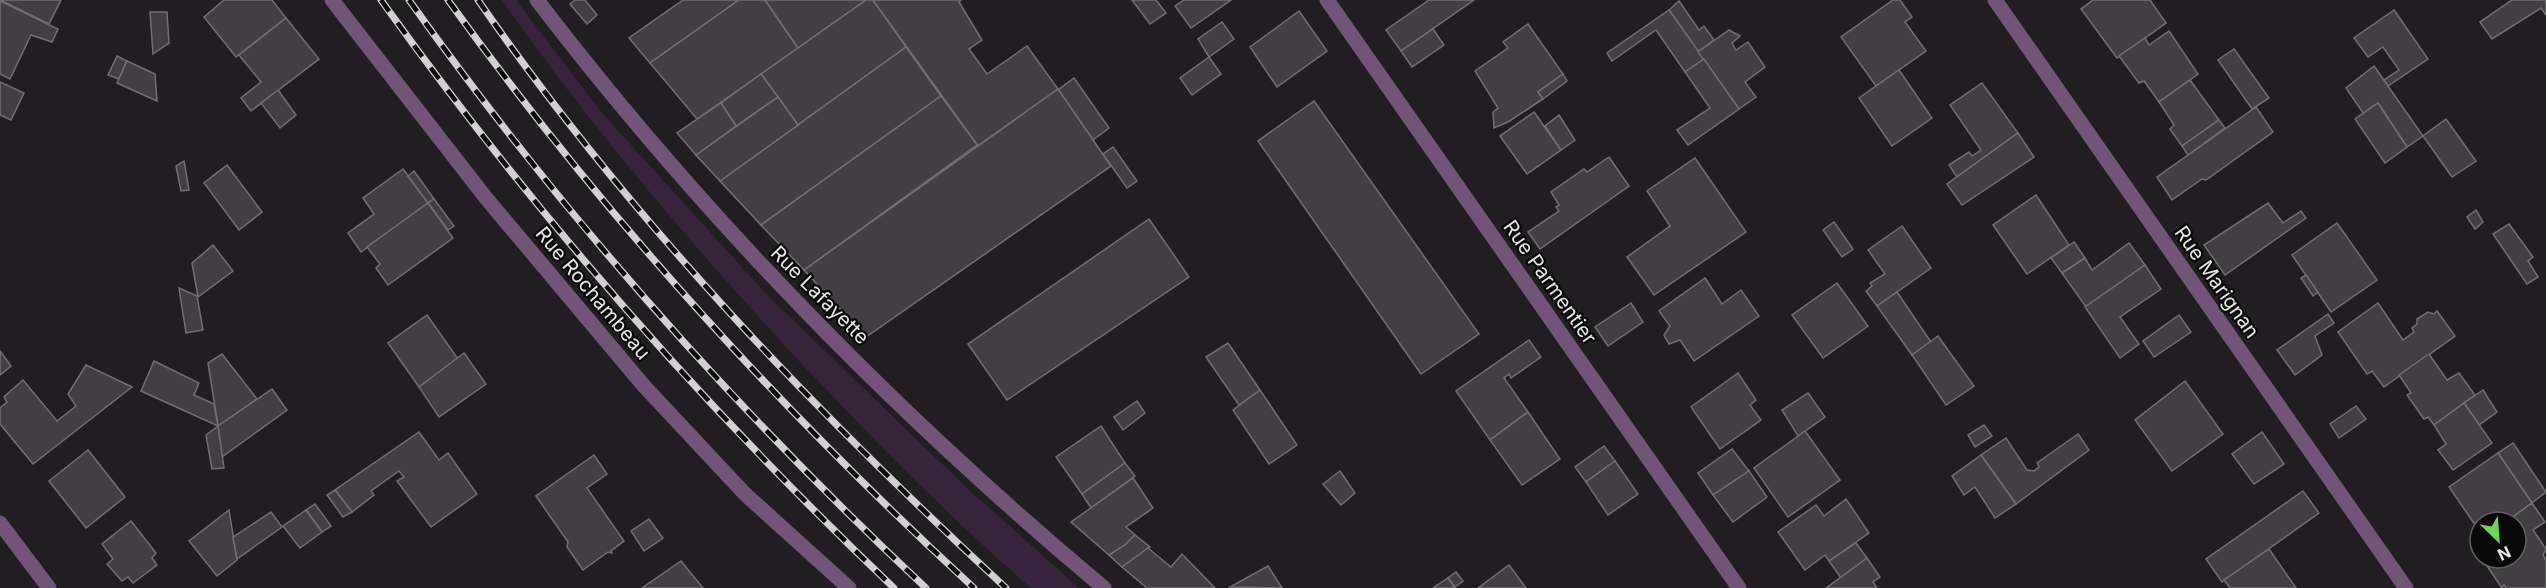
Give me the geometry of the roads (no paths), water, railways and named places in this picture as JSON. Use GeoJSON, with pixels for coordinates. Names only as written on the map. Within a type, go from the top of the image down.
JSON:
{"type":"FeatureCollection","features":[{"type":"Feature","properties":{"kind":"street","name":"Rue Rochambeau"},"geometry":{"type":"LineString","coordinates":[[332,0],[486,198],[644,386],[745,494],[849,588]]}},
{"type":"Feature","properties":{"kind":"street","name":"Rue Lafayette"},"geometry":{"type":"LineString","coordinates":[[537,0],[609,93],[746,251],[913,418],[1104,588]]}},
{"type":"Feature","properties":{"kind":"street","name":"Rue Parmentier"},"geometry":{"type":"LineString","coordinates":[[1327,0],[1739,588]]}},
{"type":"Feature","properties":{"kind":"street","name":"Rue Marignan"},"geometry":{"type":"LineString","coordinates":[[1995,0],[2406,588]]}},
{"type":"Feature","properties":{"kind":"street"},"geometry":{"type":"LineString","coordinates":[[0,524],[49,588]]}},
{"type":"Feature","properties":{"kind":"railway"},"geometry":{"type":"LineString","coordinates":[[381,0],[499,156],[624,306],[755,450],[894,588]]}},
{"type":"Feature","properties":{"kind":"railway"},"geometry":{"type":"LineString","coordinates":[[409,0],[527,157],[653,307],[786,451],[926,588]]}},
{"type":"Feature","properties":{"kind":"railway"},"geometry":{"type":"LineString","coordinates":[[448,0],[568,157],[696,308],[832,451],[974,588]]}},
{"type":"Feature","properties":{"kind":"railway"},"geometry":{"type":"LineString","coordinates":[[478,0],[597,158],[726,309],[863,452],[1006,588]]}}]}
